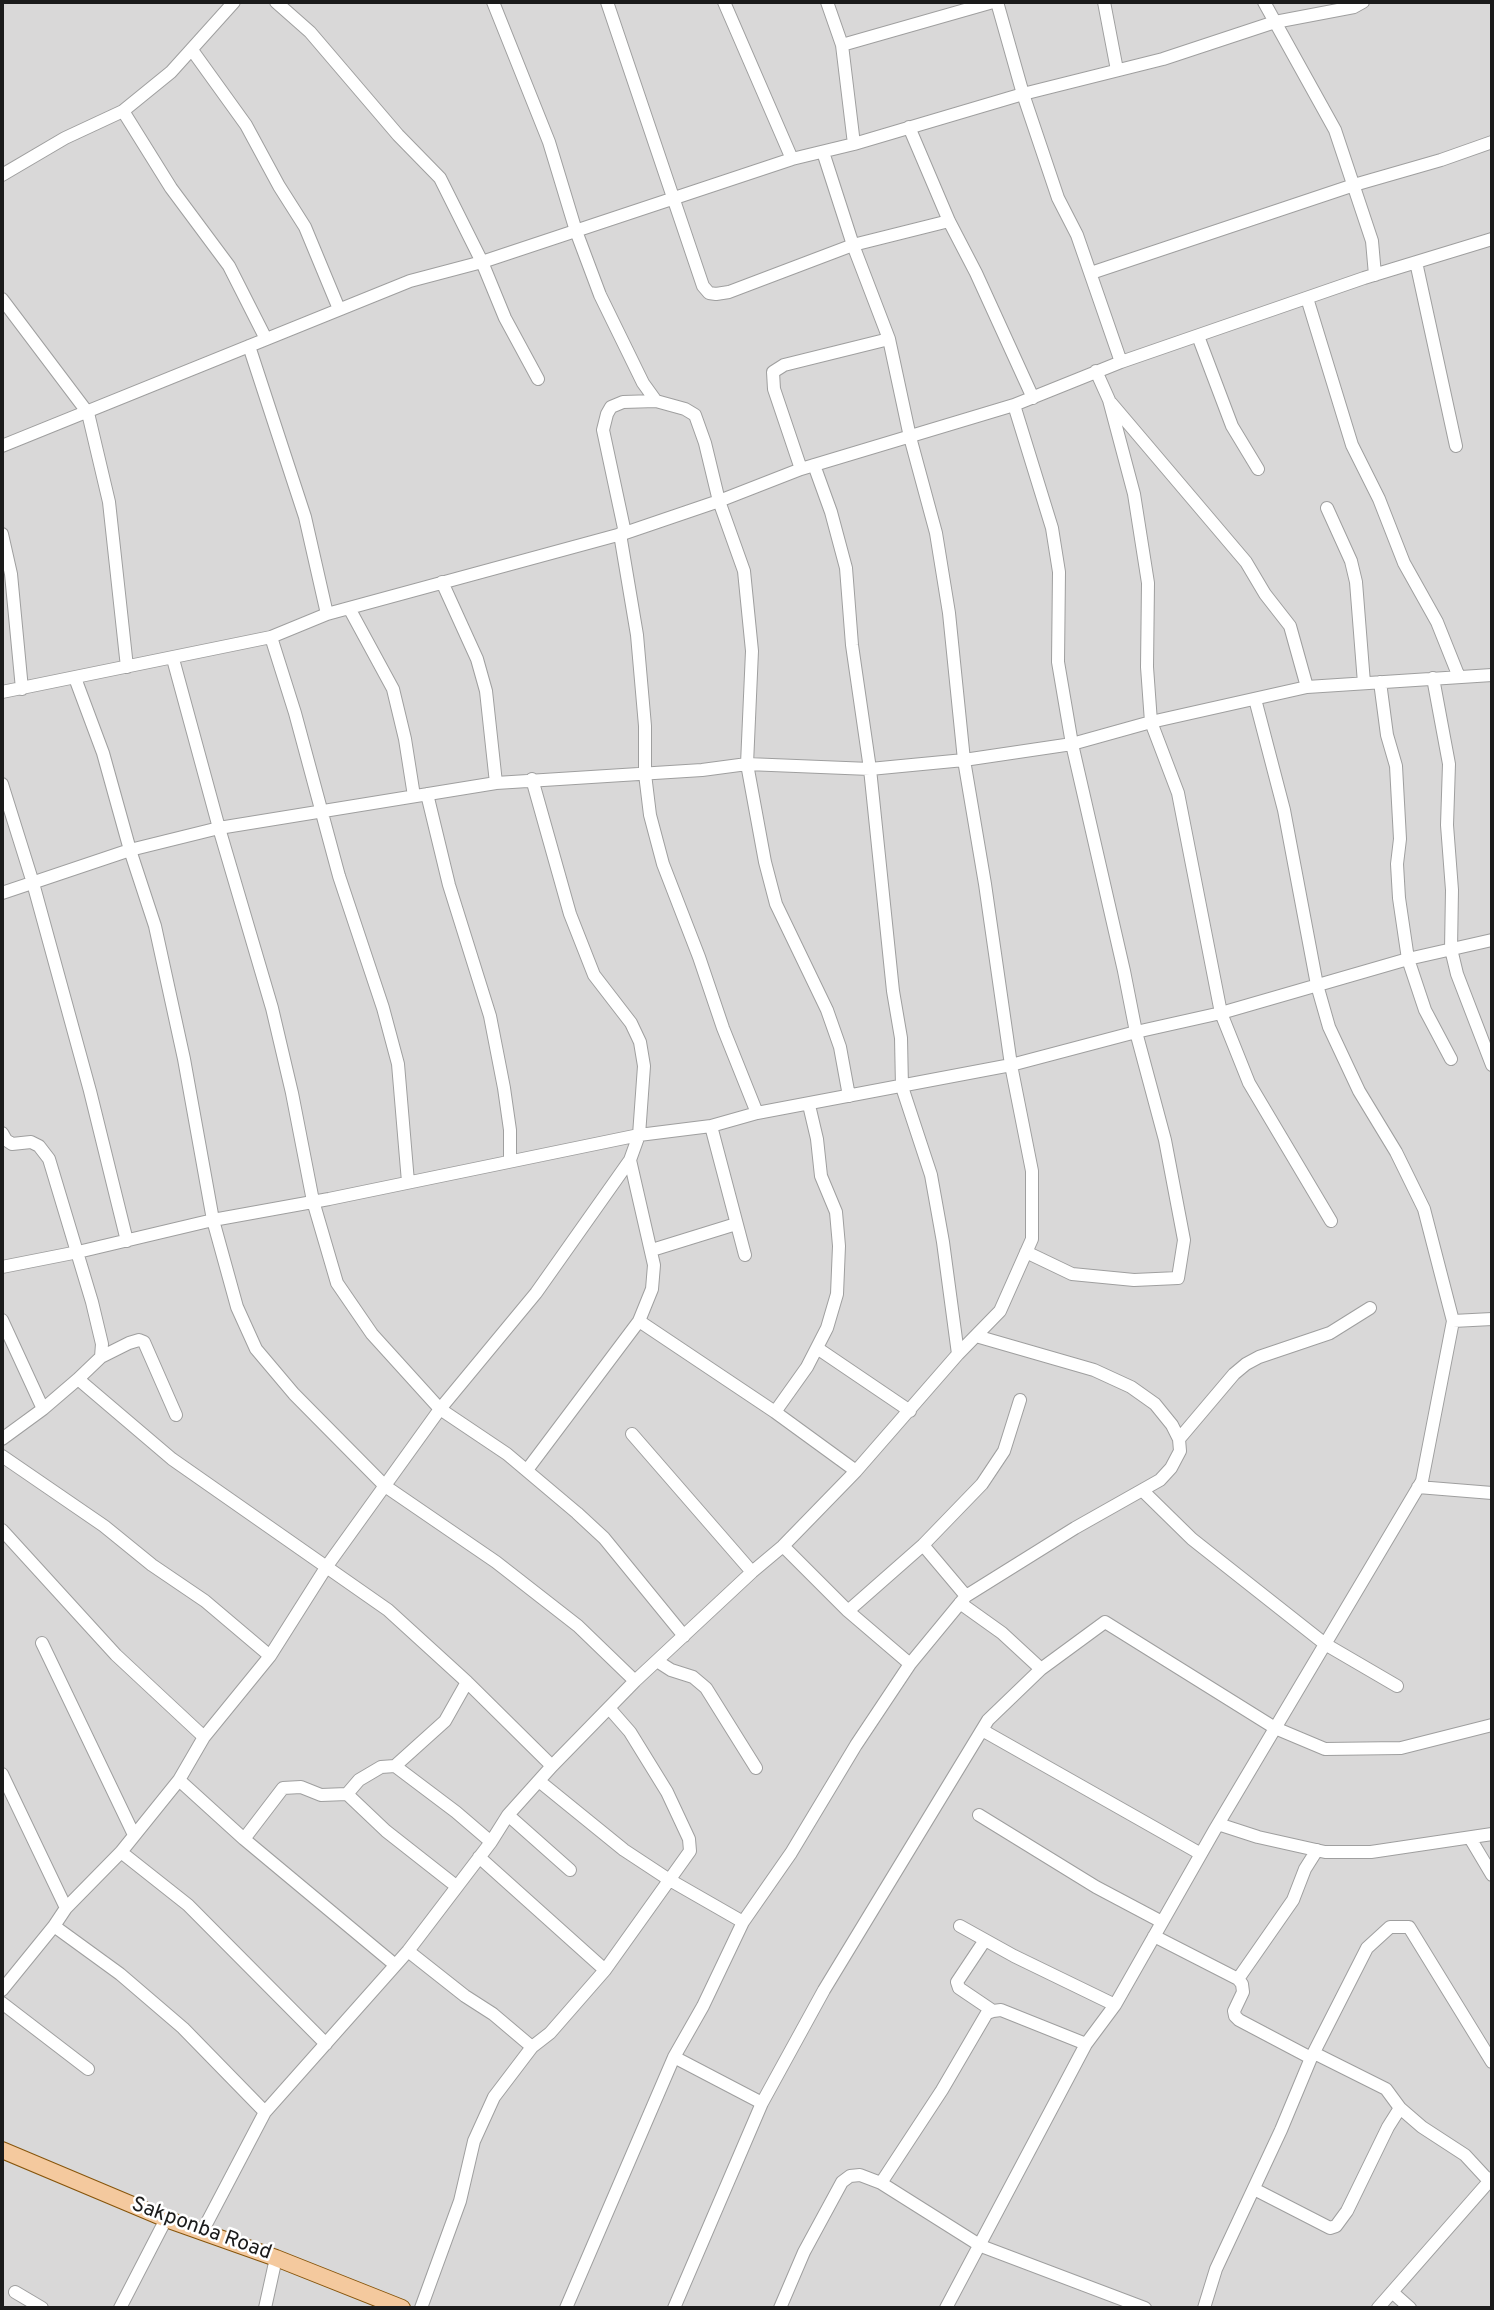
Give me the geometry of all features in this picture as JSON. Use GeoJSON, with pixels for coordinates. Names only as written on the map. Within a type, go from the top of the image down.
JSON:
{"type":"FeatureCollection","features":[{"type":"Feature","properties":{"kind":"main road","name":"Sakponba Road"},"geometry":{"type":"LineString","coordinates":[[2,2150],[166,2219],[276,2258],[370,2302],[402,2308]]}},
{"type":"Feature","properties":{"kind":"street"},"geometry":{"type":"LineString","coordinates":[[2,175],[65,138],[123,111],[171,72],[234,2]]}},
{"type":"Feature","properties":{"kind":"street"},"geometry":{"type":"LineString","coordinates":[[276,2],[310,32],[398,135],[440,178],[482,262],[505,318],[538,379]]}},
{"type":"Feature","properties":{"kind":"street"},"geometry":{"type":"LineString","coordinates":[[493,2],[549,142],[576,231],[600,295],[643,383],[656,401]]}},
{"type":"Feature","properties":{"kind":"street"},"geometry":{"type":"LineString","coordinates":[[607,2],[703,286],[709,293],[729,292],[853,245],[949,220]]}},
{"type":"Feature","properties":{"kind":"street"},"geometry":{"type":"LineString","coordinates":[[723,2],[792,159]]}},
{"type":"Feature","properties":{"kind":"street"},"geometry":{"type":"LineString","coordinates":[[827,2],[842,45],[854,144]]}},
{"type":"Feature","properties":{"kind":"street"},"geometry":{"type":"LineString","coordinates":[[842,45],[995,2],[1058,198],[1077,235],[1121,362]]}},
{"type":"Feature","properties":{"kind":"street"},"geometry":{"type":"LineString","coordinates":[[1104,2],[1117,70]]}},
{"type":"Feature","properties":{"kind":"street"},"geometry":{"type":"LineString","coordinates":[[1265,2],[1335,130],[1372,241],[1374,275]]}},
{"type":"Feature","properties":{"kind":"street"},"geometry":{"type":"LineString","coordinates":[[2,446],[410,281],[482,262],[792,159],[854,144],[1023,94],[1163,59],[1275,22],[1354,7],[1363,2]]}},
{"type":"Feature","properties":{"kind":"street"},"geometry":{"type":"LineString","coordinates":[[192,50],[246,125],[305,227],[339,309]]}},
{"type":"Feature","properties":{"kind":"street"},"geometry":{"type":"LineString","coordinates":[[123,111],[171,188],[229,266],[266,339]]}},
{"type":"Feature","properties":{"kind":"street"},"geometry":{"type":"LineString","coordinates":[[909,127],[949,220],[1033,398]]}},
{"type":"Feature","properties":{"kind":"street"},"geometry":{"type":"LineString","coordinates":[[1091,273],[1492,142]]}},
{"type":"Feature","properties":{"kind":"street"},"geometry":{"type":"LineString","coordinates":[[202,2232],[265,2112],[408,1951],[491,1842],[508,1815],[635,1681],[783,1546],[856,1471],[958,1354],[1000,1311],[1032,1239],[1032,1171],[1011,1065],[964,760],[949,613],[936,533],[910,437],[889,339],[853,245],[823,152]]}},
{"type":"Feature","properties":{"kind":"street"},"geometry":{"type":"LineString","coordinates":[[2,692],[271,637],[327,614],[622,533],[719,501],[814,464],[1014,405],[1121,362],[1374,275],[1492,239]]}},
{"type":"Feature","properties":{"kind":"street"},"geometry":{"type":"LineString","coordinates":[[1416,262],[1456,446]]}},
{"type":"Feature","properties":{"kind":"street"},"geometry":{"type":"LineString","coordinates":[[1307,298],[1352,445],[1379,499],[1404,564],[1437,622],[1459,677]]}},
{"type":"Feature","properties":{"kind":"street"},"geometry":{"type":"LineString","coordinates":[[2,299],[88,412],[109,502],[127,667]]}},
{"type":"Feature","properties":{"kind":"street"},"geometry":{"type":"LineString","coordinates":[[1198,336],[1232,426],[1258,469]]}},
{"type":"Feature","properties":{"kind":"street"},"geometry":{"type":"LineString","coordinates":[[801,469],[774,390],[773,372],[784,365],[889,339]]}},
{"type":"Feature","properties":{"kind":"street"},"geometry":{"type":"LineString","coordinates":[[249,346],[305,517],[327,614]]}},
{"type":"Feature","properties":{"kind":"street"},"geometry":{"type":"LineString","coordinates":[[1096,371],[1109,400],[1134,494],[1148,583],[1147,667],[1151,722],[1178,793],[1221,1013],[1249,1083],[1331,1221]]}},
{"type":"Feature","properties":{"kind":"street"},"geometry":{"type":"LineString","coordinates":[[1109,400],[1246,562],[1265,594],[1290,626],[1307,687]]}},
{"type":"Feature","properties":{"kind":"street"},"geometry":{"type":"LineString","coordinates":[[757,1113],[663,864],[650,815],[637,635],[603,430],[611,407],[623,402],[656,401],[684,409],[695,415],[705,443],[719,501],[744,571],[752,651],[747,764],[775,904],[827,1010],[840,1047],[849,1096]]}},
{"type":"Feature","properties":{"kind":"street"},"geometry":{"type":"LineString","coordinates":[[1014,405],[1052,528],[1059,572],[1058,662],[1072,744],[1136,1032],[1165,1140],[1184,1240],[1178,1278],[1134,1280],[1072,1274],[1026,1252]]}},
{"type":"Feature","properties":{"kind":"street"},"geometry":{"type":"LineString","coordinates":[[814,464],[831,512],[846,568],[852,645],[870,769],[893,991],[901,1038],[902,1087],[930,1175],[943,1242],[958,1354]]}},
{"type":"Feature","properties":{"kind":"street"},"geometry":{"type":"LineString","coordinates":[[1327,508],[1351,561],[1356,582],[1364,683]]}},
{"type":"Feature","properties":{"kind":"street"},"geometry":{"type":"LineString","coordinates":[[2,534],[11,574],[22,689]]}},
{"type":"Feature","properties":{"kind":"street"},"geometry":{"type":"LineString","coordinates":[[442,582],[477,659],[486,691],[496,783]]}},
{"type":"Feature","properties":{"kind":"street"},"geometry":{"type":"LineString","coordinates":[[349,608],[393,689],[420,795],[490,1016],[510,1130],[510,1161]]}},
{"type":"Feature","properties":{"kind":"street"},"geometry":{"type":"LineString","coordinates":[[271,637],[398,1064],[408,1182]]}},
{"type":"Feature","properties":{"kind":"street"},"geometry":{"type":"LineString","coordinates":[[173,659],[272,1008],[313,1201],[337,1283],[372,1334],[440,1409],[508,1454],[604,1538],[684,1636]]}},
{"type":"Feature","properties":{"kind":"street"},"geometry":{"type":"LineString","coordinates":[[2,893],[131,850],[219,828],[496,783],[645,774],[747,764],[870,769],[964,760],[1072,744],[1151,722],[1307,687],[1492,675]]}},
{"type":"Feature","properties":{"kind":"street"},"geometry":{"type":"LineString","coordinates":[[75,678],[103,753],[155,926],[184,1059],[214,1220],[237,1307],[256,1349],[294,1394],[385,1486],[496,1562],[578,1626],[635,1681]]}},
{"type":"Feature","properties":{"kind":"street"},"geometry":{"type":"LineString","coordinates":[[1433,678],[1449,764],[1447,825],[1452,890],[1451,949],[1457,974],[1492,1065]]}},
{"type":"Feature","properties":{"kind":"street"},"geometry":{"type":"LineString","coordinates":[[1380,682],[1387,735],[1396,766],[1400,839],[1397,864],[1399,898],[1408,958],[1425,1010],[1451,1059]]}},
{"type":"Feature","properties":{"kind":"street"},"geometry":{"type":"LineString","coordinates":[[946,2308],[1086,2044],[1115,2005],[1218,1824],[1422,1482],[1452,1321],[1424,1209],[1396,1152],[1359,1091],[1329,1027],[1317,985],[1284,810],[1255,699]]}},
{"type":"Feature","properties":{"kind":"street"},"geometry":{"type":"LineString","coordinates":[[2,1990],[66,1908],[121,1852],[179,1780],[204,1737],[270,1656],[327,1566],[440,1409],[536,1293],[630,1160],[639,1135],[644,1066],[640,1042],[631,1023],[594,975],[570,914],[532,779]]}},
{"type":"Feature","properties":{"kind":"street"},"geometry":{"type":"LineString","coordinates":[[2,784],[33,883],[90,1091],[127,1241]]}},
{"type":"Feature","properties":{"kind":"street"},"geometry":{"type":"LineString","coordinates":[[2,1267],[214,1220],[639,1135],[711,1126],[757,1113],[1011,1065],[1221,1013],[1408,958],[1492,940]]}},
{"type":"Feature","properties":{"kind":"street"},"geometry":{"type":"LineString","coordinates":[[775,1412],[817,1348],[827,1328],[837,1294],[839,1246],[836,1212],[821,1176],[817,1139],[809,1105]]}},
{"type":"Feature","properties":{"kind":"street"},"geometry":{"type":"LineString","coordinates":[[711,1126],[745,1255]]}},
{"type":"Feature","properties":{"kind":"street"},"geometry":{"type":"LineString","coordinates":[[2,1133],[12,1144],[32,1142],[45,1152],[49,1159],[78,1252],[102,1344],[101,1357]]}},
{"type":"Feature","properties":{"kind":"street"},"geometry":{"type":"LineString","coordinates":[[527,1470],[639,1321],[652,1289],[652,1250],[630,1160]]}},
{"type":"Feature","properties":{"kind":"street"},"geometry":{"type":"LineString","coordinates":[[652,1250],[736,1224]]}},
{"type":"Feature","properties":{"kind":"street"},"geometry":{"type":"LineString","coordinates":[[1179,1439],[1227,1382],[1246,1364],[1259,1357],[1330,1334],[1370,1308]]}},
{"type":"Feature","properties":{"kind":"street"},"geometry":{"type":"LineString","coordinates":[[1452,1321],[1492,1319]]}},
{"type":"Feature","properties":{"kind":"street"},"geometry":{"type":"LineString","coordinates":[[2,1321],[43,1409]]}},
{"type":"Feature","properties":{"kind":"street"},"geometry":{"type":"LineString","coordinates":[[639,1321],[775,1412],[856,1471]]}},
{"type":"Feature","properties":{"kind":"street"},"geometry":{"type":"LineString","coordinates":[[566,2308],[674,2057],[743,1922],[791,1853],[856,1745],[910,1664],[963,1600],[1075,1528],[1160,1480],[1171,1468],[1180,1451],[1179,1439],[1172,1425],[1155,1404],[1131,1387],[1094,1370],[976,1336]]}},
{"type":"Feature","properties":{"kind":"street"},"geometry":{"type":"LineString","coordinates":[[2,1439],[43,1409],[101,1357],[139,1340],[144,1342],[176,1415]]}},
{"type":"Feature","properties":{"kind":"street"},"geometry":{"type":"LineString","coordinates":[[817,1348],[910,1411]]}},
{"type":"Feature","properties":{"kind":"street"},"geometry":{"type":"LineString","coordinates":[[78,1380],[172,1460],[388,1610],[467,1682],[552,1766]]}},
{"type":"Feature","properties":{"kind":"street"},"geometry":{"type":"LineString","coordinates":[[848,1611],[923,1545],[991,1473],[1004,1451],[1020,1400]]}},
{"type":"Feature","properties":{"kind":"street"},"geometry":{"type":"LineString","coordinates":[[632,1434],[752,1572]]}},
{"type":"Feature","properties":{"kind":"street"},"geometry":{"type":"LineString","coordinates":[[2,1456],[205,1601],[270,1656]]}},
{"type":"Feature","properties":{"kind":"street"},"geometry":{"type":"LineString","coordinates":[[1418,1487],[1492,1493]]}},
{"type":"Feature","properties":{"kind":"street"},"geometry":{"type":"LineString","coordinates":[[1143,1491],[1192,1539],[1325,1644],[1397,1686]]}},
{"type":"Feature","properties":{"kind":"street"},"geometry":{"type":"LineString","coordinates":[[2,1530],[116,1655],[204,1737]]}},
{"type":"Feature","properties":{"kind":"street"},"geometry":{"type":"LineString","coordinates":[[923,1545],[963,1600],[1041,1669]]}},
{"type":"Feature","properties":{"kind":"street"},"geometry":{"type":"LineString","coordinates":[[783,1546],[848,1611],[910,1664]]}},
{"type":"Feature","properties":{"kind":"street"},"geometry":{"type":"LineString","coordinates":[[674,2308],[762,2103],[824,1990],[988,1720],[1041,1669],[1105,1622],[1275,1728],[1325,1749],[1401,1748],[1492,1724]]}},
{"type":"Feature","properties":{"kind":"street"},"geometry":{"type":"LineString","coordinates":[[42,1643],[134,1835]]}},
{"type":"Feature","properties":{"kind":"street"},"geometry":{"type":"LineString","coordinates":[[657,1661],[671,1670],[692,1677],[706,1688],[756,1768]]}},
{"type":"Feature","properties":{"kind":"street"},"geometry":{"type":"LineString","coordinates":[[244,1839],[283,1788],[301,1787],[321,1795],[346,1794],[359,1780],[381,1767],[395,1766],[445,1721],[467,1682]]}},
{"type":"Feature","properties":{"kind":"street"},"geometry":{"type":"LineString","coordinates":[[421,2308],[460,2201],[474,2141],[494,2097],[532,2048],[550,2032],[605,1970],[667,1879],[690,1851],[689,1839],[667,1791],[630,1732],[609,1708]]}},
{"type":"Feature","properties":{"kind":"street"},"geometry":{"type":"LineString","coordinates":[[982,1730],[1201,1854]]}},
{"type":"Feature","properties":{"kind":"street"},"geometry":{"type":"LineString","coordinates":[[395,1766],[491,1842]]}},
{"type":"Feature","properties":{"kind":"street"},"geometry":{"type":"LineString","coordinates":[[2,1774],[66,1908]]}},
{"type":"Feature","properties":{"kind":"street"},"geometry":{"type":"LineString","coordinates":[[179,1780],[244,1839],[394,1965]]}},
{"type":"Feature","properties":{"kind":"street"},"geometry":{"type":"LineString","coordinates":[[538,1781],[624,1850],[667,1879],[743,1922]]}},
{"type":"Feature","properties":{"kind":"street"},"geometry":{"type":"LineString","coordinates":[[346,1794],[386,1831],[456,1885]]}},
{"type":"Feature","properties":{"kind":"street"},"geometry":{"type":"LineString","coordinates":[[508,1815],[570,1870]]}},
{"type":"Feature","properties":{"kind":"street"},"geometry":{"type":"LineString","coordinates":[[979,1815],[1096,1887],[1162,1922]]}},
{"type":"Feature","properties":{"kind":"street"},"geometry":{"type":"LineString","coordinates":[[1218,1824],[1258,1837],[1317,1850],[1371,1852],[1492,1834]]}},
{"type":"Feature","properties":{"kind":"street"},"geometry":{"type":"LineString","coordinates":[[1471,1838],[1492,1875]]}},
{"type":"Feature","properties":{"kind":"street"},"geometry":{"type":"LineString","coordinates":[[1238,1979],[1293,1900],[1305,1869],[1317,1850]]}},
{"type":"Feature","properties":{"kind":"street"},"geometry":{"type":"LineString","coordinates":[[121,1852],[188,1905],[326,2044]]}},
{"type":"Feature","properties":{"kind":"street"},"geometry":{"type":"LineString","coordinates":[[479,1857],[605,1970]]}},
{"type":"Feature","properties":{"kind":"street"},"geometry":{"type":"LineString","coordinates":[[54,1926],[120,1974],[183,2028],[265,2112]]}},
{"type":"Feature","properties":{"kind":"street"},"geometry":{"type":"LineString","coordinates":[[960,1926],[1115,2005]]}},
{"type":"Feature","properties":{"kind":"street"},"geometry":{"type":"LineString","coordinates":[[1204,2308],[1216,2269],[1282,2130],[1313,2055],[1367,1948],[1390,1927],[1409,1927],[1492,2062]]}},
{"type":"Feature","properties":{"kind":"street"},"geometry":{"type":"LineString","coordinates":[[1154,1936],[1238,1979],[1242,1984],[1242,1992],[1234,2011],[1235,2016],[1386,2089],[1400,2108],[1422,2127],[1465,2155],[1491,2180],[1378,2308]]}},
{"type":"Feature","properties":{"kind":"street"},"geometry":{"type":"LineString","coordinates":[[985,1940],[957,1986],[993,2011]]}},
{"type":"Feature","properties":{"kind":"street"},"geometry":{"type":"LineString","coordinates":[[408,1951],[465,1996],[494,2014],[532,2048]]}},
{"type":"Feature","properties":{"kind":"street"},"geometry":{"type":"LineString","coordinates":[[2,2003],[88,2070]]}},
{"type":"Feature","properties":{"kind":"street"},"geometry":{"type":"LineString","coordinates":[[881,2183],[942,2090],[987,2013],[1001,2010],[1086,2044]]}},
{"type":"Feature","properties":{"kind":"street"},"geometry":{"type":"LineString","coordinates":[[674,2057],[762,2103]]}},
{"type":"Feature","properties":{"kind":"street"},"geometry":{"type":"LineString","coordinates":[[1254,2189],[1330,2228],[1336,2226],[1347,2211],[1400,2108]]}},
{"type":"Feature","properties":{"kind":"street"},"geometry":{"type":"LineString","coordinates":[[780,2308],[804,2252],[842,2182],[850,2176],[860,2175],[881,2183],[981,2246],[1145,2308]]}},
{"type":"Feature","properties":{"kind":"street"},"geometry":{"type":"LineString","coordinates":[[120,2308],[166,2219]]}},
{"type":"Feature","properties":{"kind":"street"},"geometry":{"type":"LineString","coordinates":[[265,2308],[276,2258]]}},
{"type":"Feature","properties":{"kind":"street"},"geometry":{"type":"LineString","coordinates":[[15,2292],[42,2308]]}},
{"type":"Feature","properties":{"kind":"street"},"geometry":{"type":"LineString","coordinates":[[1392,2292],[1410,2308]]}},
{"type":"Feature","properties":{"kind":"shaded area"},"geometry":{"type":"Polygon","coordinates":[[[2,2],[1492,2],[1492,2308],[2,2308],[2,2]]]}}]}
